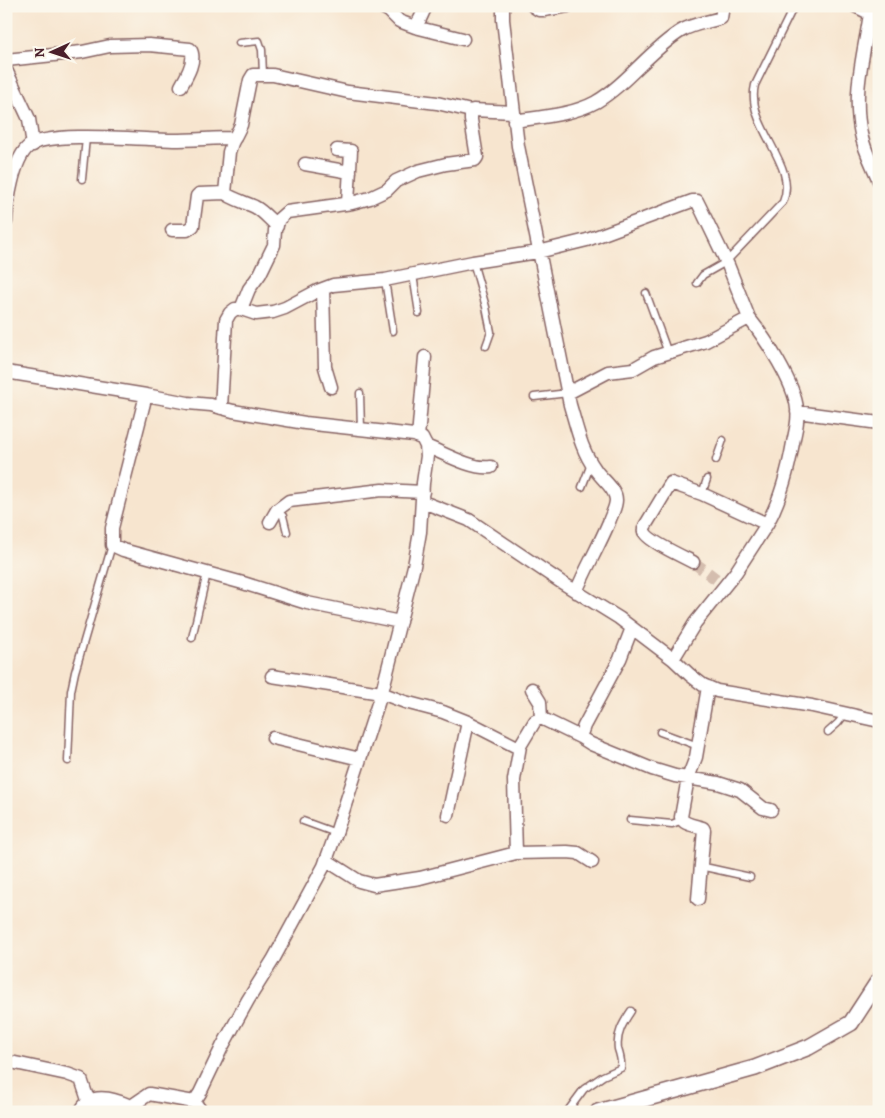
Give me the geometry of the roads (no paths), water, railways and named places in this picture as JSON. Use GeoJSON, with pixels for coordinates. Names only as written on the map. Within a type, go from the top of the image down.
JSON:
{"type":"FeatureCollection","features":[{"type":"Feature","properties":{"kind":"street"},"geometry":{"type":"LineString","coordinates":[[380,6],[389,11],[399,21],[463,39]]}},
{"type":"Feature","properties":{"kind":"street"},"geometry":{"type":"LineString","coordinates":[[415,27],[426,6]]}},
{"type":"Feature","properties":{"kind":"street"},"geometry":{"type":"LineString","coordinates":[[503,6],[514,116],[538,252],[568,393],[580,441],[592,464],[606,484],[614,490],[616,499],[615,507],[604,534],[576,592]]}},
{"type":"Feature","properties":{"kind":"street"},"geometry":{"type":"LineString","coordinates":[[533,6],[544,10],[568,6]]}},
{"type":"Feature","properties":{"kind":"street"},"geometry":{"type":"LineString","coordinates":[[225,193],[229,152],[241,125],[250,80],[253,75],[273,75],[348,92],[437,103],[471,111],[514,116],[563,113],[594,102],[610,93],[639,65],[682,30],[721,18],[724,6]]}},
{"type":"Feature","properties":{"kind":"street"},"geometry":{"type":"LineString","coordinates":[[855,6],[874,16],[860,71],[857,112],[861,135],[879,181]]}},
{"type":"Feature","properties":{"kind":"street"},"geometry":{"type":"LineString","coordinates":[[6,60],[82,52],[110,46],[149,45],[190,48],[192,61],[181,86]]}},
{"type":"Feature","properties":{"kind":"street"},"geometry":{"type":"LineString","coordinates":[[6,70],[29,119],[33,145]]}},
{"type":"Feature","properties":{"kind":"street"},"geometry":{"type":"LineString","coordinates":[[241,309],[274,245],[279,219],[287,212],[370,198],[387,190],[396,182],[418,172],[446,164],[474,160],[476,157],[471,111]]}},
{"type":"Feature","properties":{"kind":"street"},"geometry":{"type":"LineString","coordinates":[[6,222],[9,191],[21,158],[29,146],[58,138],[174,140],[235,138]]}},
{"type":"Feature","properties":{"kind":"street"},"geometry":{"type":"LineString","coordinates":[[337,150],[351,151],[348,203]]}},
{"type":"Feature","properties":{"kind":"street"},"geometry":{"type":"LineString","coordinates":[[305,164],[350,172]]}},
{"type":"Feature","properties":{"kind":"street"},"geometry":{"type":"LineString","coordinates":[[172,230],[187,230],[194,226],[197,196],[199,194],[225,193],[227,196],[239,199],[258,209],[277,226]]}},
{"type":"Feature","properties":{"kind":"street"},"geometry":{"type":"LineString","coordinates":[[221,408],[226,320],[235,309],[256,314],[273,312],[333,285],[385,280],[473,262],[538,252],[587,240],[692,200],[697,201],[726,262],[749,318],[778,361],[793,395],[798,412],[785,481],[774,512],[756,543],[721,582],[673,659]]}},
{"type":"Feature","properties":{"kind":"street"},"geometry":{"type":"LineString","coordinates":[[323,289],[325,367],[326,376],[331,387]]}},
{"type":"Feature","properties":{"kind":"street"},"geometry":{"type":"LineString","coordinates":[[568,393],[608,372],[633,369],[654,357],[706,341],[749,318]]}},
{"type":"Feature","properties":{"kind":"street"},"geometry":{"type":"LineString","coordinates":[[6,1061],[67,1074],[81,1079],[86,1107],[98,1100],[105,1099],[135,1110],[149,1094],[198,1107],[200,1093],[222,1046],[273,960],[326,860],[381,693],[414,566],[420,532],[427,456],[422,442],[425,357]]}},
{"type":"Feature","properties":{"kind":"street"},"geometry":{"type":"LineString","coordinates":[[6,372],[146,395],[188,404],[211,405],[305,423],[361,429],[422,442],[469,464],[484,468],[491,467]]}},
{"type":"Feature","properties":{"kind":"street"},"geometry":{"type":"LineString","coordinates":[[146,395],[112,528],[112,545],[123,550],[207,572],[307,603],[400,622]]}},
{"type":"Feature","properties":{"kind":"street"},"geometry":{"type":"LineString","coordinates":[[798,412],[879,423]]}},
{"type":"Feature","properties":{"kind":"street"},"geometry":{"type":"LineString","coordinates":[[693,562],[656,542],[645,534],[644,531],[645,526],[671,483],[702,494],[767,524]]}},
{"type":"Feature","properties":{"kind":"street"},"geometry":{"type":"LineString","coordinates":[[270,522],[278,510],[289,501],[295,500],[382,490],[422,497],[469,520],[576,592],[619,618],[673,659],[690,676],[708,687],[717,691],[786,701],[879,721]]}},
{"type":"Feature","properties":{"kind":"street"},"geometry":{"type":"LineString","coordinates":[[580,737],[620,659],[632,628]]}},
{"type":"Feature","properties":{"kind":"street"},"geometry":{"type":"LineString","coordinates":[[272,676],[381,693],[405,702],[443,712],[468,722],[514,746],[520,746]]}},
{"type":"Feature","properties":{"kind":"street"},"geometry":{"type":"LineString","coordinates":[[698,899],[704,830],[682,820],[682,806],[698,746],[708,687]]}},
{"type":"Feature","properties":{"kind":"street"},"geometry":{"type":"LineString","coordinates":[[532,689],[540,702],[541,718]]}},
{"type":"Feature","properties":{"kind":"street"},"geometry":{"type":"LineString","coordinates":[[516,853],[514,780],[520,746],[534,721],[541,718],[591,744],[652,769],[718,783],[740,790],[763,808],[771,810]]}},
{"type":"Feature","properties":{"kind":"street"},"geometry":{"type":"LineString","coordinates":[[448,815],[468,722]]}},
{"type":"Feature","properties":{"kind":"street"},"geometry":{"type":"LineString","coordinates":[[273,738],[360,759]]}},
{"type":"Feature","properties":{"kind":"street"},"geometry":{"type":"LineString","coordinates":[[326,860],[359,881],[374,885],[420,878],[516,853],[578,853],[592,862]]}},
{"type":"Feature","properties":{"kind":"street"},"geometry":{"type":"LineString","coordinates":[[598,1112],[755,1068],[809,1046],[851,1023],[879,980]]}},
{"type":"Feature","properties":{"kind":"lane"},"geometry":{"type":"LineString","coordinates":[[697,283],[703,275],[726,262],[783,202],[787,194],[784,175],[770,143],[760,126],[753,97],[755,85],[794,6]]}},
{"type":"Feature","properties":{"kind":"lane"},"geometry":{"type":"LineString","coordinates":[[239,43],[259,41],[262,50],[263,75]]}},
{"type":"Feature","properties":{"kind":"lane"},"geometry":{"type":"LineString","coordinates":[[82,179],[86,138]]}},
{"type":"Feature","properties":{"kind":"lane"},"geometry":{"type":"LineString","coordinates":[[473,262],[486,306],[491,332],[486,346]]}},
{"type":"Feature","properties":{"kind":"lane"},"geometry":{"type":"LineString","coordinates":[[413,275],[420,313]]}},
{"type":"Feature","properties":{"kind":"lane"},"geometry":{"type":"LineString","coordinates":[[385,280],[394,331]]}},
{"type":"Feature","properties":{"kind":"lane"},"geometry":{"type":"LineString","coordinates":[[646,293],[668,353]]}},
{"type":"Feature","properties":{"kind":"lane"},"geometry":{"type":"LineString","coordinates":[[360,393],[361,429]]}},
{"type":"Feature","properties":{"kind":"lane"},"geometry":{"type":"LineString","coordinates":[[534,397],[568,393]]}},
{"type":"Feature","properties":{"kind":"lane"},"geometry":{"type":"LineString","coordinates":[[716,460],[723,440]]}},
{"type":"Feature","properties":{"kind":"lane"},"geometry":{"type":"LineString","coordinates":[[582,487],[592,464]]}},
{"type":"Feature","properties":{"kind":"lane"},"geometry":{"type":"LineString","coordinates":[[702,494],[707,479]]}},
{"type":"Feature","properties":{"kind":"lane"},"geometry":{"type":"LineString","coordinates":[[278,510],[283,516],[287,532]]}},
{"type":"Feature","properties":{"kind":"lane"},"geometry":{"type":"LineString","coordinates":[[68,761],[71,691],[112,545]]}},
{"type":"Feature","properties":{"kind":"lane"},"geometry":{"type":"LineString","coordinates":[[192,638],[207,572]]}},
{"type":"Feature","properties":{"kind":"lane"},"geometry":{"type":"LineString","coordinates":[[828,732],[846,713]]}},
{"type":"Feature","properties":{"kind":"lane"},"geometry":{"type":"LineString","coordinates":[[660,732],[698,746]]}},
{"type":"Feature","properties":{"kind":"lane"},"geometry":{"type":"LineString","coordinates":[[630,820],[672,824],[682,820]]}},
{"type":"Feature","properties":{"kind":"lane"},"geometry":{"type":"LineString","coordinates":[[303,821],[336,832]]}},
{"type":"Feature","properties":{"kind":"lane"},"geometry":{"type":"LineString","coordinates":[[700,866],[750,876]]}},
{"type":"Feature","properties":{"kind":"lane"},"geometry":{"type":"LineString","coordinates":[[567,1112],[584,1089],[603,1076],[621,1068],[622,1063],[617,1042],[622,1024],[631,1012]]}},
{"type":"Feature","properties":{"kind":"tunnel"},"geometry":{"type":"LineString","coordinates":[[693,562],[716,579]]}}]}
